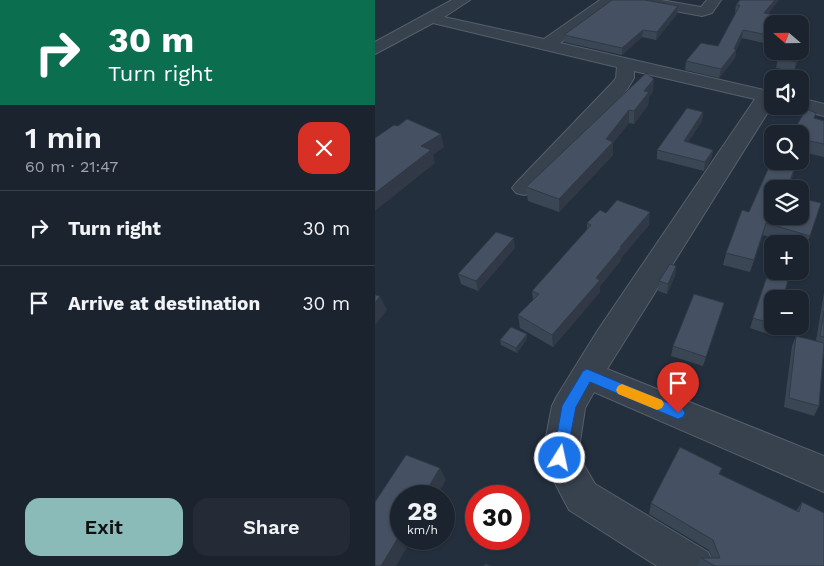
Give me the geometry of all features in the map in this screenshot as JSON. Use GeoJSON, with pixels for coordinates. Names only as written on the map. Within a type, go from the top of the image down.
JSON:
{"type":"FeatureCollection","features":[{"type":"Feature","properties":{"kind":"street"},"geometry":{"type":"LineString","coordinates":[[375,49],[463,0]]}},
{"type":"Feature","properties":{"kind":"street"},"geometry":{"type":"LineString","coordinates":[[547,45],[609,0]]}},
{"type":"Feature","properties":{"kind":"street"},"geometry":{"type":"LineString","coordinates":[[638,0],[702,12],[707,10],[714,0]]}},
{"type":"Feature","properties":{"kind":"street"},"geometry":{"type":"LineString","coordinates":[[431,18],[764,96]]}},
{"type":"Feature","properties":{"kind":"street"},"geometry":{"type":"LineString","coordinates":[[524,188],[619,87],[625,78],[625,63]]}},
{"type":"Feature","properties":{"kind":"street"},"geometry":{"type":"LineString","coordinates":[[694,566],[582,497],[560,458],[569,406],[609,338],[764,106]]}},
{"type":"Feature","properties":{"kind":"street"},"geometry":{"type":"LineString","coordinates":[[809,106],[824,110]]}},
{"type":"Feature","properties":{"kind":"street"},"geometry":{"type":"LineString","coordinates":[[587,375],[824,474]]}},
{"type":"Feature","properties":{"kind":"building"},"geometry":{"type":"Polygon","coordinates":[[[612,0],[645,0],[678,6],[657,32],[643,30],[622,48],[564,35],[612,0]]]}},
{"type":"Feature","properties":{"kind":"building"},"geometry":{"type":"Polygon","coordinates":[[[740,0],[775,0],[764,13],[776,15],[764,15],[764,34],[743,30],[734,49],[736,50],[721,69],[686,61],[701,43],[718,46],[740,5],[736,5],[740,0]]]}},
{"type":"Feature","properties":{"kind":"building"},"geometry":{"type":"Polygon","coordinates":[[[646,73],[654,79],[644,91],[649,92],[634,111],[629,110],[606,139],[613,142],[559,199],[526,187],[646,73]]]}},
{"type":"Feature","properties":{"kind":"building"},"geometry":{"type":"Polygon","coordinates":[[[687,108],[703,112],[684,141],[713,150],[705,162],[657,150],[687,108]]]}},
{"type":"Feature","properties":{"kind":"building"},"geometry":{"type":"Polygon","coordinates":[[[809,110],[816,113],[814,118],[824,121],[824,144],[809,141],[809,125],[797,125],[803,115],[809,115],[809,110]]]}},
{"type":"Feature","properties":{"kind":"building"},"geometry":{"type":"Polygon","coordinates":[[[407,119],[441,134],[421,146],[431,150],[375,193],[375,138],[407,119]]]}},
{"type":"Feature","properties":{"kind":"building"},"geometry":{"type":"Polygon","coordinates":[[[768,170],[794,170],[790,180],[764,180],[765,225],[754,260],[726,253],[742,210],[749,212],[768,170]]]}},
{"type":"Feature","properties":{"kind":"building"},"geometry":{"type":"Polygon","coordinates":[[[617,200],[650,212],[596,278],[600,280],[552,335],[518,315],[539,294],[532,291],[591,225],[587,223],[600,210],[606,213],[617,200]]]}},
{"type":"Feature","properties":{"kind":"building"},"geometry":{"type":"Polygon","coordinates":[[[809,200],[821,203],[810,236],[773,225],[809,225],[809,200]]]}},
{"type":"Feature","properties":{"kind":"building"},"geometry":{"type":"Polygon","coordinates":[[[496,232],[514,238],[476,281],[458,274],[496,232]]]}},
{"type":"Feature","properties":{"kind":"building"},"geometry":{"type":"Polygon","coordinates":[[[670,264],[676,266],[668,284],[659,281],[670,264]]]}},
{"type":"Feature","properties":{"kind":"building"},"geometry":{"type":"Polygon","coordinates":[[[766,280],[788,280],[785,290],[764,290],[764,321],[753,318],[766,280]]]}},
{"type":"Feature","properties":{"kind":"building"},"geometry":{"type":"Polygon","coordinates":[[[694,294],[724,303],[706,357],[673,346],[694,294]]]}},
{"type":"Feature","properties":{"kind":"building"},"geometry":{"type":"Polygon","coordinates":[[[375,295],[380,296],[375,303],[375,295]]]}},
{"type":"Feature","properties":{"kind":"building"},"geometry":{"type":"Polygon","coordinates":[[[824,311],[824,337],[820,336],[824,311]]]}},
{"type":"Feature","properties":{"kind":"building"},"geometry":{"type":"Polygon","coordinates":[[[511,327],[527,334],[516,348],[500,340],[511,327]]]}},
{"type":"Feature","properties":{"kind":"building"},"geometry":{"type":"Polygon","coordinates":[[[796,336],[824,343],[819,406],[789,398],[796,336]]]}},
{"type":"Feature","properties":{"kind":"building"},"geometry":{"type":"Polygon","coordinates":[[[680,447],[722,468],[719,474],[799,512],[802,502],[824,513],[824,566],[715,566],[701,558],[720,558],[713,540],[651,503],[680,447]]]}},
{"type":"Feature","properties":{"kind":"building"},"geometry":{"type":"Polygon","coordinates":[[[406,455],[440,468],[430,485],[390,485],[391,550],[381,566],[375,566],[375,502],[406,455]]]}},
{"type":"Feature","properties":{"kind":"slow traffic"},"geometry":{"type":"LineString","coordinates":[[622,390],[657,404]]}},
{"type":"Feature","properties":{"kind":"route"},"geometry":{"type":"LineString","coordinates":[[560,458],[569,406],[587,375],[678,413]]}}]}
